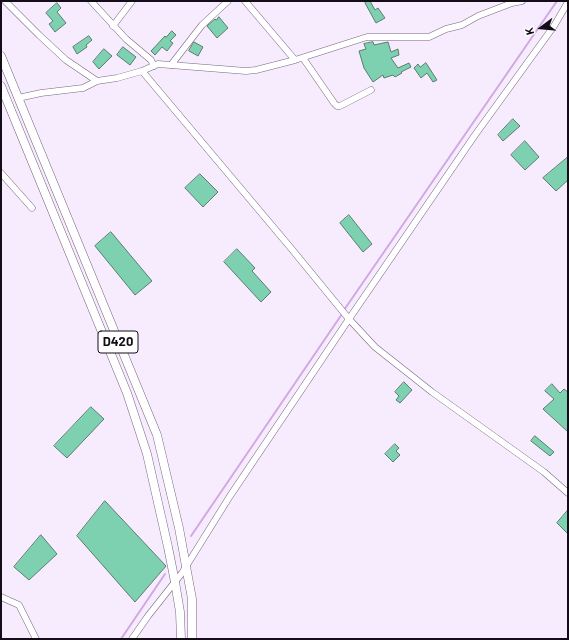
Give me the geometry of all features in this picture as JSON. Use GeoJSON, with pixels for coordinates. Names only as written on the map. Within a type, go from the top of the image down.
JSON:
{"type":"FeatureCollection","features":[{"type":"Feature","properties":{"kind":"main road","name":"D420"},"geometry":{"type":"LineString","coordinates":[[1,56],[157,435],[179,528],[192,599],[192,639]]}},
{"type":"Feature","properties":{"kind":"main road","name":"D420"},"geometry":{"type":"LineString","coordinates":[[1,86],[4,100],[127,393],[147,454],[175,582],[180,612],[181,639]]}},
{"type":"Feature","properties":{"kind":"street"},"geometry":{"type":"LineString","coordinates":[[6,1],[66,60],[97,80]]}},
{"type":"Feature","properties":{"kind":"street"},"geometry":{"type":"LineString","coordinates":[[91,1],[112,26],[151,60],[154,66]]}},
{"type":"Feature","properties":{"kind":"street"},"geometry":{"type":"LineString","coordinates":[[112,26],[132,1]]}},
{"type":"Feature","properties":{"kind":"street"},"geometry":{"type":"LineString","coordinates":[[171,65],[202,25],[228,1]]}},
{"type":"Feature","properties":{"kind":"street"},"geometry":{"type":"LineString","coordinates":[[245,1],[295,60]]}},
{"type":"Feature","properties":{"kind":"street"},"geometry":{"type":"LineString","coordinates":[[18,98],[41,93],[83,88],[97,80],[117,78],[142,71],[158,64],[246,71],[256,70],[303,58],[367,37],[429,37],[446,29],[462,25],[478,16],[512,3],[522,1]]}},
{"type":"Feature","properties":{"kind":"street"},"geometry":{"type":"LineString","coordinates":[[132,639],[186,566],[234,490],[349,319],[475,135],[554,26],[568,2]]}},
{"type":"Feature","properties":{"kind":"street"},"geometry":{"type":"LineString","coordinates":[[303,58],[337,106],[340,106],[371,90]]}},
{"type":"Feature","properties":{"kind":"street"},"geometry":{"type":"LineString","coordinates":[[142,71],[290,246],[349,319],[376,347],[432,392],[544,472],[568,493]]}},
{"type":"Feature","properties":{"kind":"street"},"geometry":{"type":"LineString","coordinates":[[1,173],[32,208]]}},
{"type":"Feature","properties":{"kind":"street"},"geometry":{"type":"LineString","coordinates":[[1,597],[19,605],[36,639]]}},
{"type":"Feature","properties":{"kind":"building"},"geometry":{"type":"Polygon","coordinates":[[[370,1],[375,10],[378,8],[385,18],[376,23],[365,3],[370,1]]]}},
{"type":"Feature","properties":{"kind":"building"},"geometry":{"type":"Polygon","coordinates":[[[57,3],[61,8],[57,12],[66,23],[55,32],[49,24],[53,21],[46,13],[57,3]]]}},
{"type":"Feature","properties":{"kind":"building"},"geometry":{"type":"Polygon","coordinates":[[[219,17],[228,28],[217,38],[207,26],[219,17]]]}},
{"type":"Feature","properties":{"kind":"building"},"geometry":{"type":"Polygon","coordinates":[[[172,31],[176,35],[170,41],[173,43],[167,51],[162,47],[155,55],[151,51],[165,36],[166,37],[172,31]]]}},
{"type":"Feature","properties":{"kind":"building"},"geometry":{"type":"Polygon","coordinates":[[[89,36],[92,40],[86,45],[87,47],[77,54],[73,47],[89,36]]]}},
{"type":"Feature","properties":{"kind":"building"},"geometry":{"type":"Polygon","coordinates":[[[194,42],[203,47],[198,56],[189,51],[194,42]]]}},
{"type":"Feature","properties":{"kind":"building"},"geometry":{"type":"Polygon","coordinates":[[[373,42],[374,45],[388,42],[391,52],[398,49],[399,55],[391,58],[398,68],[409,63],[411,67],[395,77],[393,75],[384,78],[383,75],[373,82],[364,68],[359,51],[366,49],[364,44],[373,42]]]}},
{"type":"Feature","properties":{"kind":"building"},"geometry":{"type":"Polygon","coordinates":[[[123,47],[136,57],[130,65],[117,55],[123,47]]]}},
{"type":"Feature","properties":{"kind":"building"},"geometry":{"type":"Polygon","coordinates":[[[104,49],[112,56],[99,69],[93,62],[104,49]]]}},
{"type":"Feature","properties":{"kind":"building"},"geometry":{"type":"Polygon","coordinates":[[[426,63],[437,80],[433,82],[427,73],[421,78],[414,68],[418,64],[420,67],[426,63]]]}},
{"type":"Feature","properties":{"kind":"building"},"geometry":{"type":"Polygon","coordinates":[[[513,119],[520,126],[503,141],[498,135],[513,119]]]}},
{"type":"Feature","properties":{"kind":"building"},"geometry":{"type":"Polygon","coordinates":[[[525,141],[539,157],[525,170],[511,155],[525,141]]]}},
{"type":"Feature","properties":{"kind":"building"},"geometry":{"type":"Polygon","coordinates":[[[568,157],[568,180],[556,191],[543,178],[568,157]]]}},
{"type":"Feature","properties":{"kind":"building"},"geometry":{"type":"Polygon","coordinates":[[[200,174],[218,192],[203,207],[185,188],[200,174]]]}},
{"type":"Feature","properties":{"kind":"building"},"geometry":{"type":"Polygon","coordinates":[[[349,215],[372,244],[363,252],[340,223],[349,215]]]}},
{"type":"Feature","properties":{"kind":"building"},"geometry":{"type":"Polygon","coordinates":[[[111,232],[152,281],[135,295],[95,246],[111,232]]]}},
{"type":"Feature","properties":{"kind":"building"},"geometry":{"type":"Polygon","coordinates":[[[237,249],[255,268],[252,271],[271,292],[261,302],[224,262],[237,249]]]}},
{"type":"Feature","properties":{"kind":"building"},"geometry":{"type":"Polygon","coordinates":[[[404,382],[412,390],[400,403],[396,400],[399,396],[395,392],[404,382]]]}},
{"type":"Feature","properties":{"kind":"building"},"geometry":{"type":"Polygon","coordinates":[[[552,384],[560,393],[564,389],[568,392],[568,432],[543,409],[554,399],[545,391],[552,384]]]}},
{"type":"Feature","properties":{"kind":"building"},"geometry":{"type":"Polygon","coordinates":[[[91,407],[104,419],[67,458],[54,446],[91,407]]]}},
{"type":"Feature","properties":{"kind":"building"},"geometry":{"type":"Polygon","coordinates":[[[535,436],[554,452],[550,456],[531,441],[535,436]]]}},
{"type":"Feature","properties":{"kind":"building"},"geometry":{"type":"Polygon","coordinates":[[[395,444],[399,448],[396,451],[400,455],[393,462],[385,454],[395,444]]]}},
{"type":"Feature","properties":{"kind":"building"},"geometry":{"type":"Polygon","coordinates":[[[105,501],[166,566],[135,602],[77,536],[105,501]]]}},
{"type":"Feature","properties":{"kind":"building"},"geometry":{"type":"Polygon","coordinates":[[[568,510],[568,534],[557,523],[568,510]]]}},
{"type":"Feature","properties":{"kind":"building"},"geometry":{"type":"Polygon","coordinates":[[[41,535],[57,554],[29,580],[14,567],[41,535]]]}},
{"type":"Feature","properties":{"kind":"waterway"},"geometry":{"type":"LineString","coordinates":[[344,310],[557,1]]}},
{"type":"Feature","properties":{"kind":"waterway"},"geometry":{"type":"LineString","coordinates":[[191,536],[342,314]]}},
{"type":"Feature","properties":{"kind":"waterway"},"geometry":{"type":"LineString","coordinates":[[121,639],[165,574]]}}]}
